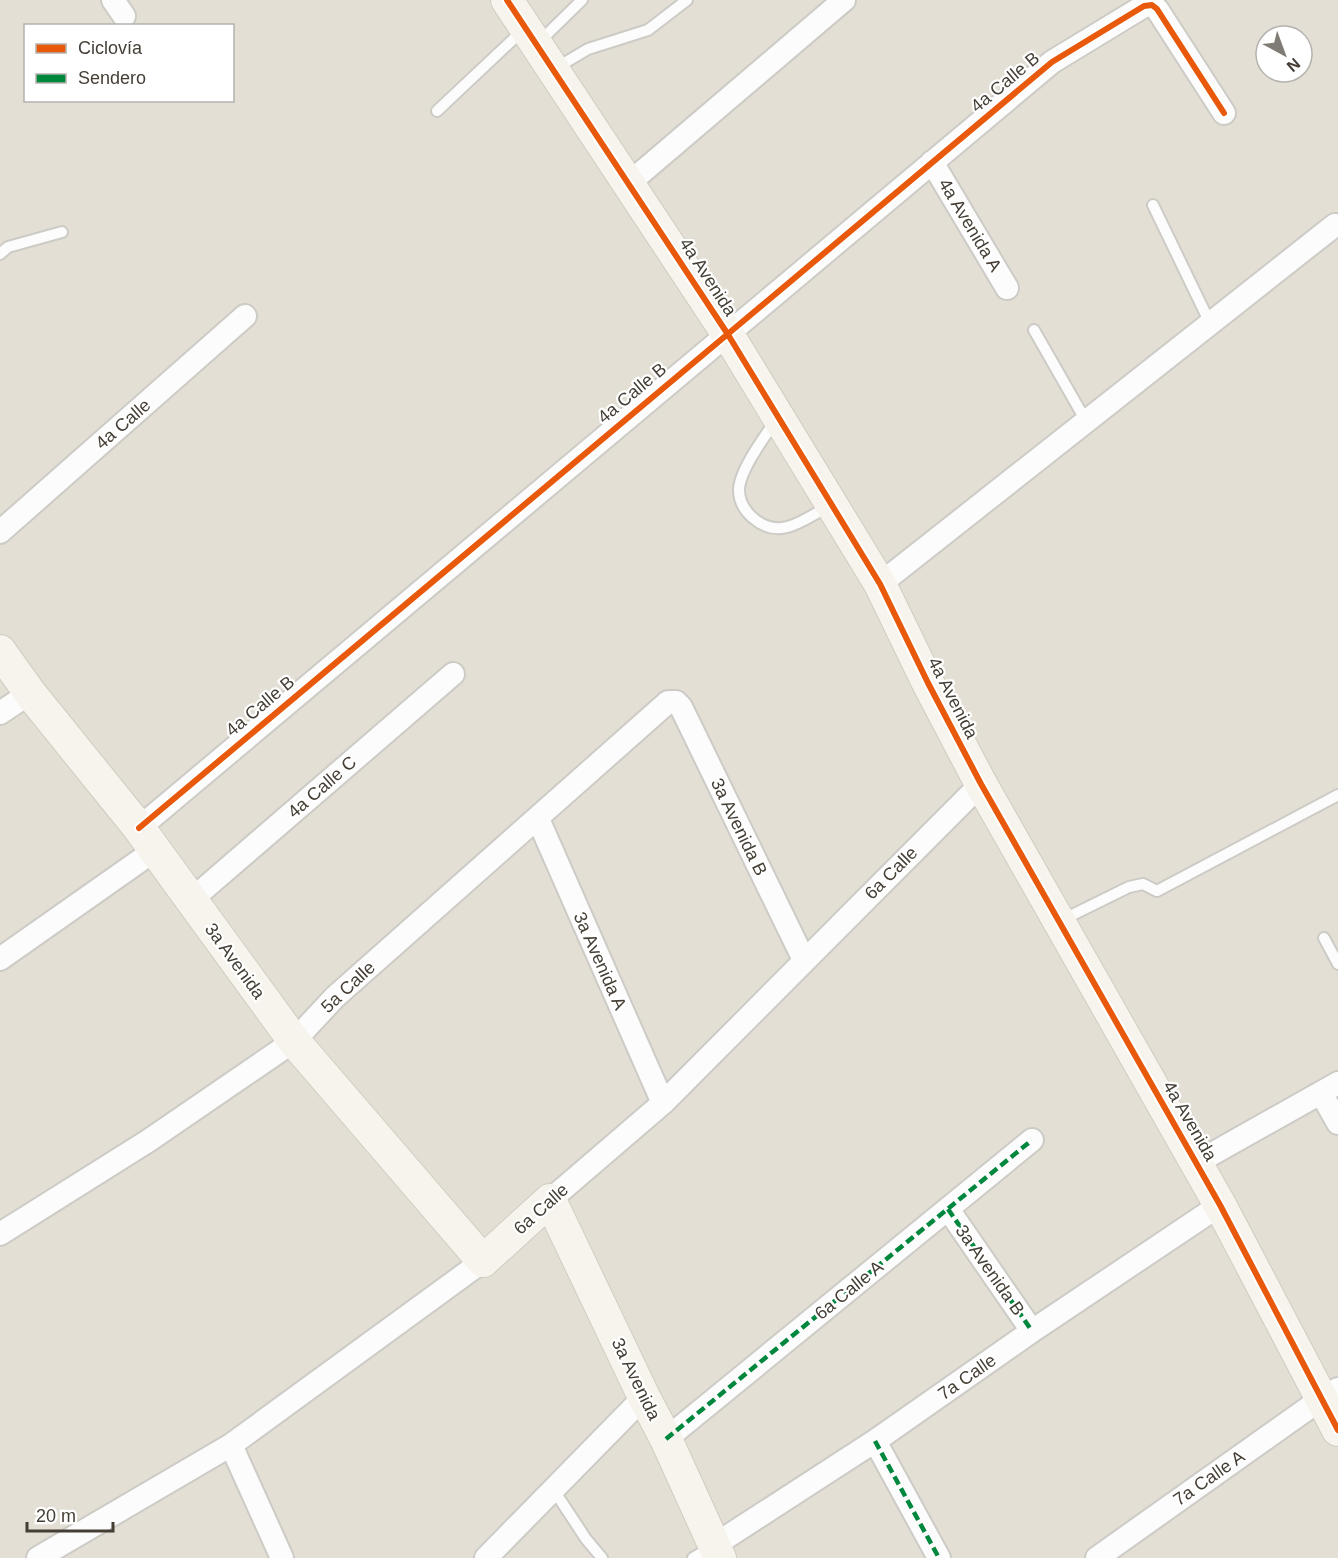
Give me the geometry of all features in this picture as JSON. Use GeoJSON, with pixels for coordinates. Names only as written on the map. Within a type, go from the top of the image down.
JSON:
{"type":"FeatureCollection","features":[{"type":"Feature","properties":{"kind":"street","name":"4a Avenida"},"geometry":{"type":"LineString","coordinates":[[507,0],[727,333],[880,584],[928,683],[981,783],[1330,1394],[1338,1430]]}},
{"type":"Feature","properties":{"kind":"street"},"geometry":{"type":"LineString","coordinates":[[628,184],[844,0]]}},
{"type":"Feature","properties":{"kind":"street","name":"4a Calle B"},"geometry":{"type":"LineString","coordinates":[[147,839],[727,333],[1052,62],[1144,6],[1152,4],[1224,113]]}},
{"type":"Feature","properties":{"kind":"street","name":"4a Avenida A"},"geometry":{"type":"LineString","coordinates":[[932,162],[1007,288]]}},
{"type":"Feature","properties":{"kind":"street"},"geometry":{"type":"LineString","coordinates":[[880,584],[1335,225]]}},
{"type":"Feature","properties":{"kind":"street","name":"4a Calle"},"geometry":{"type":"LineString","coordinates":[[0,532],[245,316]]}},
{"type":"Feature","properties":{"kind":"street","name":"3a Avenida"},"geometry":{"type":"LineString","coordinates":[[0,651],[30,693],[147,839],[294,1041],[483,1261]]}},
{"type":"Feature","properties":{"kind":"street","name":"4a Calle C"},"geometry":{"type":"LineString","coordinates":[[190,901],[453,674]]}},
{"type":"Feature","properties":{"kind":"street"},"geometry":{"type":"LineString","coordinates":[[0,713],[30,693]]}},
{"type":"Feature","properties":{"kind":"street","name":"5a Calle"},"geometry":{"type":"LineString","coordinates":[[0,1234],[148,1141],[294,1041],[335,997],[668,702]]}},
{"type":"Feature","properties":{"kind":"street","name":"3a Avenida B"},"geometry":{"type":"LineString","coordinates":[[668,702],[676,702],[681,707],[804,960]]}},
{"type":"Feature","properties":{"kind":"street","name":"6a Calle"},"geometry":{"type":"LineString","coordinates":[[38,1558],[231,1445],[483,1261],[663,1103],[981,783]]}},
{"type":"Feature","properties":{"kind":"street","name":"3a Avenida A"},"geometry":{"type":"LineString","coordinates":[[538,819],[663,1103]]}},
{"type":"Feature","properties":{"kind":"street"},"geometry":{"type":"LineString","coordinates":[[0,959],[147,839]]}},
{"type":"Feature","properties":{"kind":"street"},"geometry":{"type":"LineString","coordinates":[[1196,1163],[1329,1088],[1338,1123]]}},
{"type":"Feature","properties":{"kind":"street","name":"6a Calle A"},"geometry":{"type":"LineString","coordinates":[[666,1439],[1032,1140]]}},
{"type":"Feature","properties":{"kind":"street","name":"3a Avenida"},"geometry":{"type":"LineString","coordinates":[[550,1200],[666,1439],[709,1554]]}},
{"type":"Feature","properties":{"kind":"street","name":"7a Calle"},"geometry":{"type":"LineString","coordinates":[[709,1554],[876,1441],[1032,1331],[1220,1205]]}},
{"type":"Feature","properties":{"kind":"street","name":"3a Avenida B"},"geometry":{"type":"LineString","coordinates":[[948,1209],[1032,1331]]}},
{"type":"Feature","properties":{"kind":"street","name":"7a Calle A"},"geometry":{"type":"LineString","coordinates":[[1097,1558],[1330,1394]]}},
{"type":"Feature","properties":{"kind":"street"},"geometry":{"type":"LineString","coordinates":[[486,1558],[644,1397]]}},
{"type":"Feature","properties":{"kind":"street"},"geometry":{"type":"LineString","coordinates":[[876,1441],[939,1558]]}},
{"type":"Feature","properties":{"kind":"street"},"geometry":{"type":"LineString","coordinates":[[231,1445],[282,1558]]}},
{"type":"Feature","properties":{"kind":"lane"},"geometry":{"type":"LineString","coordinates":[[437,111],[538,48],[582,0]]}},
{"type":"Feature","properties":{"kind":"lane"},"geometry":{"type":"LineString","coordinates":[[538,48],[588,49],[648,30],[687,0]]}},
{"type":"Feature","properties":{"kind":"lane"},"geometry":{"type":"LineString","coordinates":[[1153,205],[1210,323]]}},
{"type":"Feature","properties":{"kind":"lane"},"geometry":{"type":"LineString","coordinates":[[0,254],[8,247],[62,231]]}},
{"type":"Feature","properties":{"kind":"lane"},"geometry":{"type":"LineString","coordinates":[[1034,330],[1086,421]]}},
{"type":"Feature","properties":{"kind":"lane"},"geometry":{"type":"LineString","coordinates":[[778,417],[751,457],[739,489],[744,510],[762,526],[777,529],[793,526],[831,504]]}},
{"type":"Feature","properties":{"kind":"lane"},"geometry":{"type":"LineString","coordinates":[[1059,921],[1129,887],[1143,884],[1157,891],[1338,795]]}},
{"type":"Feature","properties":{"kind":"lane"},"geometry":{"type":"LineString","coordinates":[[1324,938],[1338,964]]}},
{"type":"Feature","properties":{"kind":"lane"},"geometry":{"type":"LineString","coordinates":[[559,1498],[586,1539],[602,1558]]}},
{"type":"Feature","properties":{"kind":"shaded area"},"geometry":{"type":"Polygon","coordinates":[[[0,0],[1338,0],[1338,1558],[0,1558],[0,0]]]}},
{"type":"Feature","properties":{"kind":"marked path"},"geometry":{"type":"LineString","coordinates":[[666,1439],[1032,1140]]}},
{"type":"Feature","properties":{"kind":"marked path"},"geometry":{"type":"LineString","coordinates":[[948,1209],[1032,1331]]}},
{"type":"Feature","properties":{"kind":"marked path"},"geometry":{"type":"LineString","coordinates":[[875,1441],[939,1558]]}},
{"type":"Feature","properties":{"kind":"cycle path"},"geometry":{"type":"LineString","coordinates":[[507,0],[727,333],[880,584],[981,784],[1220,1205],[1338,1430]]}},
{"type":"Feature","properties":{"kind":"cycle path"},"geometry":{"type":"LineString","coordinates":[[139,828],[1052,62],[1144,6],[1152,5],[1157,9],[1224,113]]}}]}
